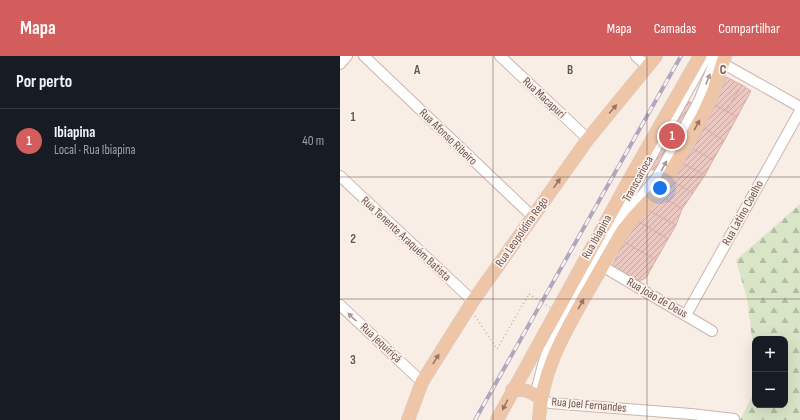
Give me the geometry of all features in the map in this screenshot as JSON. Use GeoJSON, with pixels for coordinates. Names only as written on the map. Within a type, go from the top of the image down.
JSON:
{"type":"FeatureCollection","features":[{"type":"Feature","properties":{"kind":"main road","name":"Rua Leopoldina Rego"},"geometry":{"type":"LineString","coordinates":[[408,420],[422,382],[471,305],[588,139],[656,56]]}},
{"type":"Feature","properties":{"kind":"main road","name":"Rua Ibiapina"},"geometry":{"type":"LineString","coordinates":[[497,420],[512,390],[700,56]]}},
{"type":"Feature","properties":{"kind":"main road","name":"Rua Ibiapina"},"geometry":{"type":"LineString","coordinates":[[539,420],[538,397],[551,361],[562,337],[602,266],[628,224],[663,186],[702,117],[712,93],[721,58]]}},
{"type":"Feature","properties":{"kind":"main road"},"geometry":{"type":"LineString","coordinates":[[512,390],[526,390],[538,397]]}},
{"type":"Feature","properties":{"kind":"street"},"geometry":{"type":"LineString","coordinates":[[340,64],[347,56]]}},
{"type":"Feature","properties":{"kind":"street","name":"Rua Afonso Ribeiro"},"geometry":{"type":"LineString","coordinates":[[364,56],[533,217]]}},
{"type":"Feature","properties":{"kind":"street","name":"Rua Macapuri"},"geometry":{"type":"LineString","coordinates":[[500,56],[588,139]]}},
{"type":"Feature","properties":{"kind":"street"},"geometry":{"type":"LineString","coordinates":[[636,56],[648,67]]}},
{"type":"Feature","properties":{"kind":"street","name":"Transcarioca"},"geometry":{"type":"LineString","coordinates":[[512,390],[526,378],[605,240],[707,56]]}},
{"type":"Feature","properties":{"kind":"street"},"geometry":{"type":"LineString","coordinates":[[721,58],[800,107]]}},
{"type":"Feature","properties":{"kind":"street","name":"Transcarioca"},"geometry":{"type":"LineString","coordinates":[[605,240],[658,176],[721,58]]}},
{"type":"Feature","properties":{"kind":"street","name":"Rua Latino Coelho"},"geometry":{"type":"LineString","coordinates":[[686,315],[800,111]]}},
{"type":"Feature","properties":{"kind":"street","name":"Rua Tenente Araquém Batista"},"geometry":{"type":"LineString","coordinates":[[340,176],[471,305]]}},
{"type":"Feature","properties":{"kind":"street","name":"Rua João de Deus"},"geometry":{"type":"LineString","coordinates":[[602,266],[712,331]]}},
{"type":"Feature","properties":{"kind":"street","name":"Rua Jequiriçá"},"geometry":{"type":"LineString","coordinates":[[340,305],[422,382]]}},
{"type":"Feature","properties":{"kind":"street","name":"Transcarioca"},"geometry":{"type":"LineString","coordinates":[[533,420],[544,362],[560,319]]}},
{"type":"Feature","properties":{"kind":"street","name":"Rua Joel Fernandes"},"geometry":{"type":"LineString","coordinates":[[538,397],[550,402],[734,419]]}},
{"type":"Feature","properties":{"kind":"path"},"geometry":{"type":"LineString","coordinates":[[471,305],[474,314],[497,349],[529,294],[551,308]]}},
{"type":"Feature","properties":{"kind":"green space"},"geometry":{"type":"Polygon","coordinates":[[[800,204],[800,420],[740,420],[752,396],[752,408],[788,408],[788,336],[752,336],[752,338],[747,299],[736,260],[800,204]]]}},
{"type":"Feature","properties":{"kind":"building"},"geometry":{"type":"Polygon","coordinates":[[[726,77],[742,85],[726,111],[715,105],[726,77]]]}},
{"type":"Feature","properties":{"kind":"building"},"geometry":{"type":"Polygon","coordinates":[[[742,85],[751,91],[737,117],[726,111],[742,85]]]}},
{"type":"Feature","properties":{"kind":"building"},"geometry":{"type":"Polygon","coordinates":[[[686,100],[694,104],[657,172],[649,168],[686,100]]]}},
{"type":"Feature","properties":{"kind":"building"},"geometry":{"type":"Polygon","coordinates":[[[715,105],[737,117],[724,141],[704,128],[715,105]]]}},
{"type":"Feature","properties":{"kind":"building"},"geometry":{"type":"Polygon","coordinates":[[[704,128],[724,141],[713,160],[693,149],[704,128]]]}},
{"type":"Feature","properties":{"kind":"building"},"geometry":{"type":"Polygon","coordinates":[[[693,149],[713,160],[705,175],[683,164],[693,149]]]}},
{"type":"Feature","properties":{"kind":"building"},"geometry":{"type":"Polygon","coordinates":[[[683,164],[705,175],[693,193],[673,182],[683,164]]]}},
{"type":"Feature","properties":{"kind":"building"},"geometry":{"type":"Polygon","coordinates":[[[673,182],[693,193],[682,209],[663,197],[673,182]]]}},
{"type":"Feature","properties":{"kind":"building"},"geometry":{"type":"Polygon","coordinates":[[[663,197],[682,209],[676,225],[647,210],[663,197]]]}},
{"type":"Feature","properties":{"kind":"building"},"geometry":{"type":"Polygon","coordinates":[[[647,210],[676,225],[668,239],[639,222],[647,210]]]}},
{"type":"Feature","properties":{"kind":"building"},"geometry":{"type":"Polygon","coordinates":[[[639,222],[668,239],[656,260],[624,242],[639,222]]]}},
{"type":"Feature","properties":{"kind":"building"},"geometry":{"type":"Polygon","coordinates":[[[624,242],[656,260],[646,278],[639,281],[612,266],[624,242]]]}},
{"type":"Feature","properties":{"kind":"railway"},"geometry":{"type":"LineString","coordinates":[[475,420],[681,56]]}},
{"type":"Feature","properties":{"kind":"place","name":"Ibiapina"},"geometry":{"type":"Point","coordinates":[672,136]}}]}
